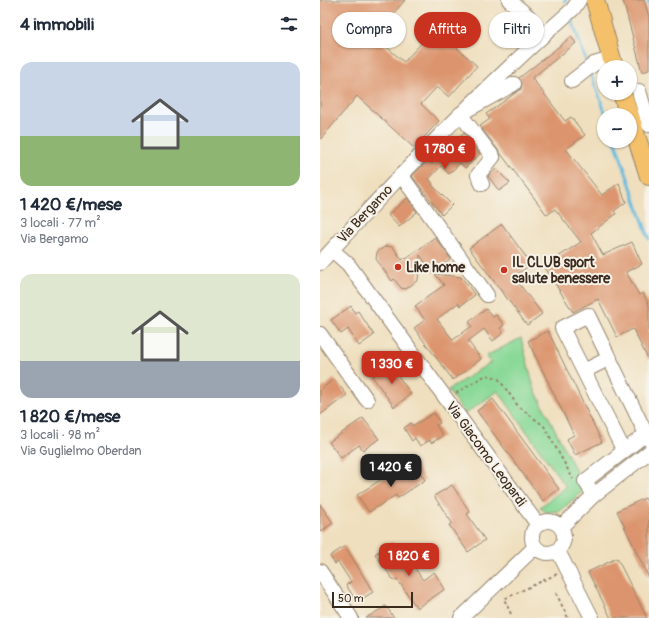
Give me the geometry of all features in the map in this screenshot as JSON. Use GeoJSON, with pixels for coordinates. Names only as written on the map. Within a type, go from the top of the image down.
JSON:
{"type":"FeatureCollection","features":[{"type":"Feature","properties":{"kind":"main road"},"geometry":{"type":"LineString","coordinates":[[596,5],[612,60]]}},
{"type":"Feature","properties":{"kind":"main road"},"geometry":{"type":"LineString","coordinates":[[637,138],[649,176]]}},
{"type":"Feature","properties":{"kind":"street"},"geometry":{"type":"LineString","coordinates":[[509,0],[523,12]]}},
{"type":"Feature","properties":{"kind":"street","name":"Via Bergamo"},"geometry":{"type":"LineString","coordinates":[[544,34],[576,4],[587,7],[596,5]]}},
{"type":"Feature","properties":{"kind":"street","name":"Via Bergamo"},"geometry":{"type":"LineString","coordinates":[[320,263],[401,175],[460,114],[529,48]]}},
{"type":"Feature","properties":{"kind":"street"},"geometry":{"type":"LineString","coordinates":[[572,81],[590,67],[597,66]]}},
{"type":"Feature","properties":{"kind":"street","name":"Via Bergamo"},"geometry":{"type":"LineString","coordinates":[[460,114],[514,84]]}},
{"type":"Feature","properties":{"kind":"street"},"geometry":{"type":"LineString","coordinates":[[635,100],[649,126]]}},
{"type":"Feature","properties":{"kind":"street"},"geometry":{"type":"LineString","coordinates":[[460,114],[493,157],[478,175],[482,184]]}},
{"type":"Feature","properties":{"kind":"street"},"geometry":{"type":"LineString","coordinates":[[401,175],[487,295]]}},
{"type":"Feature","properties":{"kind":"street","name":"Via Giacomo Leopardi"},"geometry":{"type":"LineString","coordinates":[[332,250],[348,264],[538,524]]}},
{"type":"Feature","properties":{"kind":"street"},"geometry":{"type":"LineString","coordinates":[[594,495],[585,481],[624,451],[648,437],[588,316],[562,328],[624,451]]}},
{"type":"Feature","properties":{"kind":"street"},"geometry":{"type":"LineString","coordinates":[[320,334],[366,400]]}},
{"type":"Feature","properties":{"kind":"street"},"geometry":{"type":"LineString","coordinates":[[584,371],[610,358]]}},
{"type":"Feature","properties":{"kind":"street"},"geometry":{"type":"LineString","coordinates":[[561,527],[594,495],[649,452]]}},
{"type":"Feature","properties":{"kind":"street"},"geometry":{"type":"LineString","coordinates":[[550,521],[561,527],[564,534],[564,539],[563,544],[558,550],[553,553],[544,553],[535,547],[532,540],[532,534],[538,524],[550,521]]}},
{"type":"Feature","properties":{"kind":"street"},"geometry":{"type":"LineString","coordinates":[[460,618],[535,547]]}},
{"type":"Feature","properties":{"kind":"street"},"geometry":{"type":"LineString","coordinates":[[558,550],[592,618]]}},
{"type":"Feature","properties":{"kind":"street"},"geometry":{"type":"LineString","coordinates":[[320,571],[351,618]]}},
{"type":"Feature","properties":{"kind":"path"},"geometry":{"type":"LineString","coordinates":[[446,399],[486,375],[498,378],[518,406],[544,426],[575,482]]}},
{"type":"Feature","properties":{"kind":"path"},"geometry":{"type":"LineString","coordinates":[[511,614],[504,599],[567,570]]}},
{"type":"Feature","properties":{"kind":"path"},"geometry":{"type":"LineString","coordinates":[[556,593],[568,618]]}},
{"type":"Feature","properties":{"kind":"green space"},"geometry":{"type":"Polygon","coordinates":[[[521,338],[534,388],[585,489],[560,511],[546,512],[540,507],[566,487],[498,391],[465,414],[448,390],[491,362],[486,356],[521,338]]]}},
{"type":"Feature","properties":{"kind":"building"},"geometry":{"type":"Polygon","coordinates":[[[320,0],[405,0],[395,12],[332,12],[332,48],[388,48],[404,62],[417,48],[457,48],[477,66],[449,97],[437,87],[421,104],[439,121],[414,148],[357,96],[320,140],[320,0]]]}},
{"type":"Feature","properties":{"kind":"building"},"geometry":{"type":"Polygon","coordinates":[[[623,0],[644,0],[649,17],[649,70],[642,72],[623,0]]]}},
{"type":"Feature","properties":{"kind":"building"},"geometry":{"type":"Polygon","coordinates":[[[571,37],[576,43],[532,78],[565,121],[571,117],[585,135],[566,149],[602,195],[619,183],[626,202],[614,211],[616,214],[591,233],[603,255],[632,242],[642,264],[626,272],[639,295],[643,293],[649,305],[649,361],[633,329],[617,337],[598,299],[573,312],[544,266],[581,242],[555,209],[547,215],[480,126],[490,119],[486,114],[521,89],[522,84],[519,78],[571,37]]]}},
{"type":"Feature","properties":{"kind":"building"},"geometry":{"type":"Polygon","coordinates":[[[464,133],[470,141],[469,142],[480,154],[465,168],[460,163],[449,174],[441,166],[429,179],[433,184],[432,185],[452,205],[442,215],[412,176],[428,160],[432,164],[464,133]]]}},
{"type":"Feature","properties":{"kind":"building"},"geometry":{"type":"Polygon","coordinates":[[[496,169],[510,183],[499,191],[488,176],[496,169]]]}},
{"type":"Feature","properties":{"kind":"building"},"geometry":{"type":"Polygon","coordinates":[[[407,198],[417,212],[399,227],[388,215],[407,198]]]}},
{"type":"Feature","properties":{"kind":"building","name":"IL CLUB sport salute benessere"},"geometry":{"type":"Polygon","coordinates":[[[502,224],[531,264],[514,277],[542,314],[527,325],[469,248],[502,224]]]}},
{"type":"Feature","properties":{"kind":"building"},"geometry":{"type":"Polygon","coordinates":[[[435,237],[451,259],[433,273],[420,255],[418,280],[406,289],[401,288],[394,279],[392,281],[376,259],[377,252],[386,246],[393,247],[402,260],[405,257],[406,259],[435,237]]]}},
{"type":"Feature","properties":{"kind":"building"},"geometry":{"type":"Polygon","coordinates":[[[435,274],[461,277],[475,295],[460,306],[458,303],[437,319],[453,340],[472,326],[469,322],[486,309],[493,317],[496,315],[504,325],[500,328],[503,333],[493,341],[484,329],[468,341],[481,359],[453,380],[414,328],[425,320],[415,306],[444,285],[435,274]]]}},
{"type":"Feature","properties":{"kind":"building"},"geometry":{"type":"Polygon","coordinates":[[[351,306],[355,313],[358,311],[374,335],[359,346],[348,329],[341,334],[331,320],[351,306]]]}},
{"type":"Feature","properties":{"kind":"building"},"geometry":{"type":"Polygon","coordinates":[[[548,331],[602,442],[575,455],[567,439],[574,435],[528,341],[548,331]]]}},
{"type":"Feature","properties":{"kind":"building"},"geometry":{"type":"Polygon","coordinates":[[[389,363],[411,394],[394,407],[372,376],[389,363]]]}},
{"type":"Feature","properties":{"kind":"building"},"geometry":{"type":"Polygon","coordinates":[[[334,379],[347,395],[320,415],[320,390],[334,379]]]}},
{"type":"Feature","properties":{"kind":"building"},"geometry":{"type":"Polygon","coordinates":[[[493,399],[559,489],[543,501],[477,411],[493,399]]]}},
{"type":"Feature","properties":{"kind":"building"},"geometry":{"type":"Polygon","coordinates":[[[434,413],[440,423],[436,425],[443,436],[431,443],[430,440],[420,446],[415,438],[412,441],[404,428],[411,423],[412,426],[434,413]]]}},
{"type":"Feature","properties":{"kind":"building"},"geometry":{"type":"Polygon","coordinates":[[[363,418],[379,439],[363,450],[359,445],[341,458],[329,442],[363,418]]]}},
{"type":"Feature","properties":{"kind":"building"},"geometry":{"type":"Polygon","coordinates":[[[414,463],[425,480],[398,498],[396,495],[369,512],[357,495],[385,477],[387,480],[414,463]]]}},
{"type":"Feature","properties":{"kind":"building"},"geometry":{"type":"Polygon","coordinates":[[[452,485],[470,512],[467,514],[485,540],[468,552],[449,525],[452,523],[434,496],[452,485]]]}},
{"type":"Feature","properties":{"kind":"building"},"geometry":{"type":"Polygon","coordinates":[[[645,498],[649,505],[649,578],[617,511],[645,498]]]}},
{"type":"Feature","properties":{"kind":"building"},"geometry":{"type":"Polygon","coordinates":[[[320,504],[333,523],[320,532],[320,504]]]}},
{"type":"Feature","properties":{"kind":"building"},"geometry":{"type":"Polygon","coordinates":[[[392,542],[410,569],[414,567],[423,580],[434,572],[445,589],[417,608],[397,579],[394,581],[375,554],[392,542]]]}},
{"type":"Feature","properties":{"kind":"building"},"geometry":{"type":"Polygon","coordinates":[[[345,546],[373,592],[357,602],[346,585],[351,582],[338,562],[335,564],[330,556],[345,546]]]}},
{"type":"Feature","properties":{"kind":"building"},"geometry":{"type":"Polygon","coordinates":[[[617,558],[647,618],[611,618],[588,572],[617,558]]]}},
{"type":"Feature","properties":{"kind":"building"},"geometry":{"type":"Polygon","coordinates":[[[386,606],[394,618],[366,618],[386,606]]]}},
{"type":"Feature","properties":{"kind":"waterway"},"geometry":{"type":"LineString","coordinates":[[648,0],[649,5]]}},
{"type":"Feature","properties":{"kind":"waterway"},"geometry":{"type":"LineString","coordinates":[[571,17],[587,64]]}},
{"type":"Feature","properties":{"kind":"waterway"},"geometry":{"type":"LineString","coordinates":[[590,71],[603,108]]}},
{"type":"Feature","properties":{"kind":"waterway"},"geometry":{"type":"LineString","coordinates":[[617,148],[649,239]]}},
{"type":"Feature","properties":{"kind":"place","name":"Like home"},"geometry":{"type":"Point","coordinates":[398,267]}},
{"type":"Feature","properties":{"kind":"place","name":"IL CLUB sport salute benessere"},"geometry":{"type":"Point","coordinates":[504,270]}}]}
